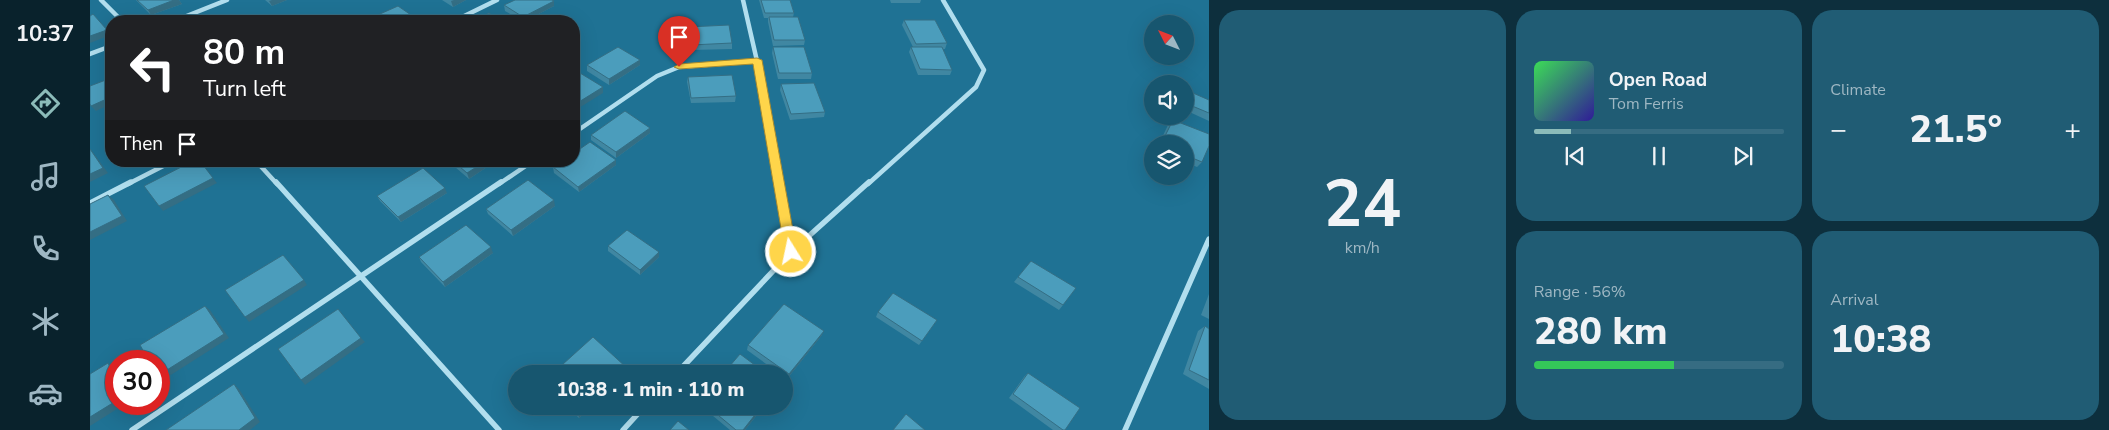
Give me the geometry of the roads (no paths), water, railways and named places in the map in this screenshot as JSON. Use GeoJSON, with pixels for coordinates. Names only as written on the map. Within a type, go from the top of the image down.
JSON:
{"type":"FeatureCollection","features":[{"type":"Feature","properties":{"kind":"street"},"geometry":{"type":"LineString","coordinates":[[102,0],[116,15]]}},
{"type":"Feature","properties":{"kind":"street"},"geometry":{"type":"LineString","coordinates":[[189,15],[227,0]]}},
{"type":"Feature","properties":{"kind":"street"},"geometry":{"type":"LineString","coordinates":[[466,15],[497,0]]}},
{"type":"Feature","properties":{"kind":"street"},"geometry":{"type":"LineString","coordinates":[[743,0],[757,60],[791,252]]}},
{"type":"Feature","properties":{"kind":"street"},"geometry":{"type":"LineString","coordinates":[[684,365],[791,252],[976,87],[984,70],[943,0]]}},
{"type":"Feature","properties":{"kind":"street"},"geometry":{"type":"LineString","coordinates":[[90,54],[105,48]]}},
{"type":"Feature","properties":{"kind":"street"},"geometry":{"type":"LineString","coordinates":[[580,129],[657,76],[679,67],[757,60]]}},
{"type":"Feature","properties":{"kind":"street"},"geometry":{"type":"LineString","coordinates":[[90,203],[161,167]]}},
{"type":"Feature","properties":{"kind":"street"},"geometry":{"type":"LineString","coordinates":[[262,167],[363,277],[499,430]]}},
{"type":"Feature","properties":{"kind":"street"},"geometry":{"type":"LineString","coordinates":[[132,430],[363,277],[524,167]]}},
{"type":"Feature","properties":{"kind":"street"},"geometry":{"type":"LineString","coordinates":[[1125,430],[1209,239]]}},
{"type":"Feature","properties":{"kind":"street"},"geometry":{"type":"LineString","coordinates":[[623,430],[637,415]]}}]}
